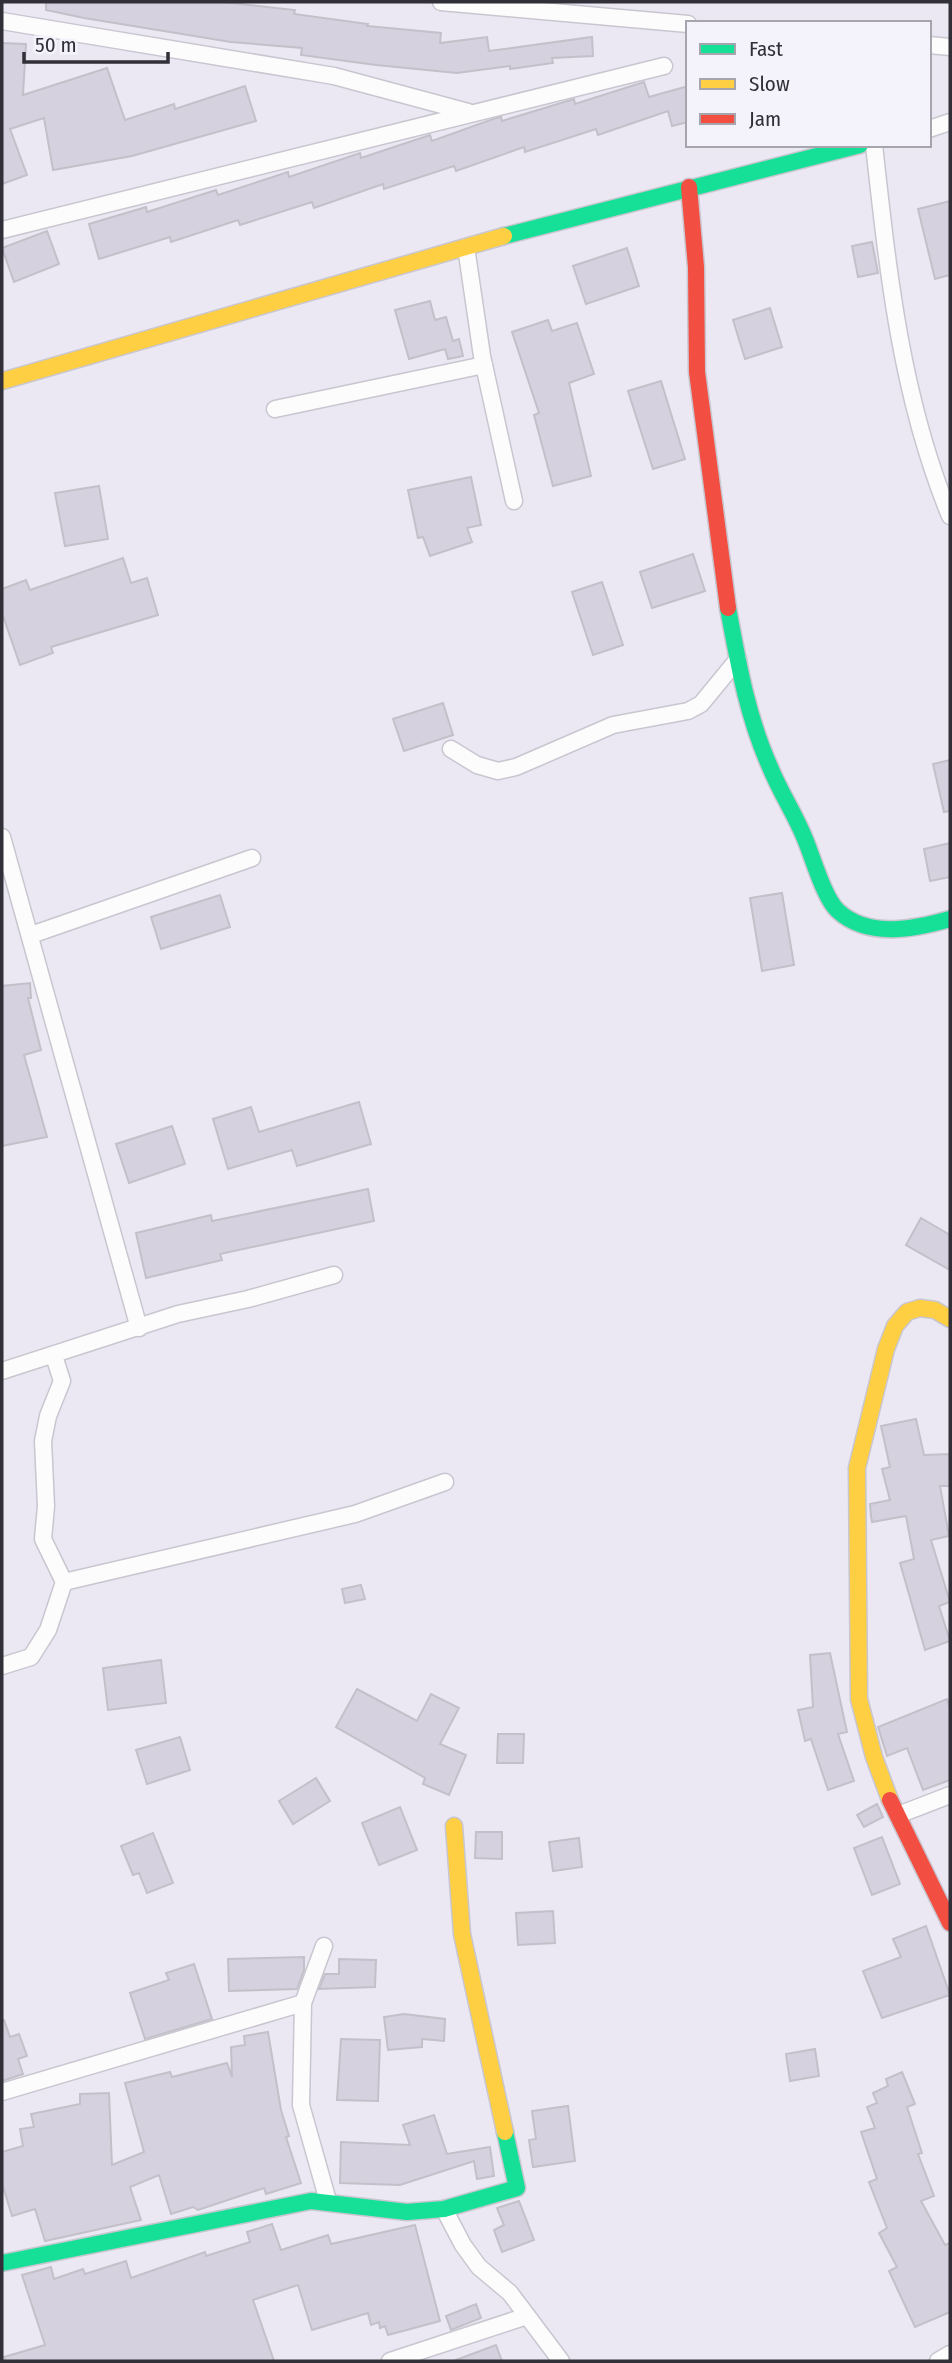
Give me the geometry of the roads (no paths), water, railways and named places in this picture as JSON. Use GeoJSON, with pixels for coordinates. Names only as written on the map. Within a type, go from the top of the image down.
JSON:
{"type":"FeatureCollection","features":[{"type":"Feature","properties":{"kind":"street"},"geometry":{"type":"LineString","coordinates":[[441,2],[686,24]]}},
{"type":"Feature","properties":{"kind":"street"},"geometry":{"type":"LineString","coordinates":[[2,21],[334,76],[471,112]]}},
{"type":"Feature","properties":{"kind":"street"},"geometry":{"type":"LineString","coordinates":[[931,45],[950,47]]}},
{"type":"Feature","properties":{"kind":"street"},"geometry":{"type":"LineString","coordinates":[[2,230],[664,66]]}},
{"type":"Feature","properties":{"kind":"street"},"geometry":{"type":"LineString","coordinates":[[931,128],[950,122]]}},
{"type":"Feature","properties":{"kind":"street"},"geometry":{"type":"LineString","coordinates":[[2,381],[466,247],[689,187],[852,147]]}},
{"type":"Feature","properties":{"kind":"street"},"geometry":{"type":"LineString","coordinates":[[874,147],[887,270],[910,398],[950,516]]}},
{"type":"Feature","properties":{"kind":"street"},"geometry":{"type":"LineString","coordinates":[[689,187],[696,267],[697,372],[741,688],[769,766],[803,834],[831,901],[839,912],[878,930],[920,928],[950,919]]}},
{"type":"Feature","properties":{"kind":"street"},"geometry":{"type":"LineString","coordinates":[[466,247],[484,365],[514,501]]}},
{"type":"Feature","properties":{"kind":"street"},"geometry":{"type":"LineString","coordinates":[[275,409],[484,365]]}},
{"type":"Feature","properties":{"kind":"street"},"geometry":{"type":"LineString","coordinates":[[452,749],[477,765],[498,771],[516,767],[614,724],[688,710],[701,704],[738,659]]}},
{"type":"Feature","properties":{"kind":"street"},"geometry":{"type":"LineString","coordinates":[[2,836],[139,1328]]}},
{"type":"Feature","properties":{"kind":"street"},"geometry":{"type":"LineString","coordinates":[[31,935],[252,858]]}},
{"type":"Feature","properties":{"kind":"street"},"geometry":{"type":"LineString","coordinates":[[2,1371],[178,1314],[248,1299],[334,1275]]}},
{"type":"Feature","properties":{"kind":"street"},"geometry":{"type":"LineString","coordinates":[[950,1319],[935,1310],[920,1308],[907,1312],[895,1326],[886,1349],[858,1468],[859,1699],[865,1737],[898,1815],[950,1923]]}},
{"type":"Feature","properties":{"kind":"street"},"geometry":{"type":"LineString","coordinates":[[2,1666],[31,1657],[48,1630],[64,1582],[43,1539],[46,1506],[43,1441],[48,1416],[62,1381],[54,1356]]}},
{"type":"Feature","properties":{"kind":"street"},"geometry":{"type":"LineString","coordinates":[[64,1582],[355,1514],[445,1482]]}},
{"type":"Feature","properties":{"kind":"street"},"geometry":{"type":"LineString","coordinates":[[898,1815],[950,1795]]}},
{"type":"Feature","properties":{"kind":"street"},"geometry":{"type":"LineString","coordinates":[[2,2263],[311,2201],[407,2212],[444,2209],[517,2188],[462,1934],[454,1826]]}},
{"type":"Feature","properties":{"kind":"street"},"geometry":{"type":"LineString","coordinates":[[324,1946],[303,2003],[301,2105],[328,2201]]}},
{"type":"Feature","properties":{"kind":"street"},"geometry":{"type":"LineString","coordinates":[[2,2092],[303,2003]]}},
{"type":"Feature","properties":{"kind":"street"},"geometry":{"type":"LineString","coordinates":[[444,2209],[463,2245],[479,2267],[510,2293],[561,2361]]}},
{"type":"Feature","properties":{"kind":"street"},"geometry":{"type":"LineString","coordinates":[[390,2361],[527,2316]]}},
{"type":"Feature","properties":{"kind":"street"},"geometry":{"type":"LineString","coordinates":[[938,2361],[950,2354]]}}]}
